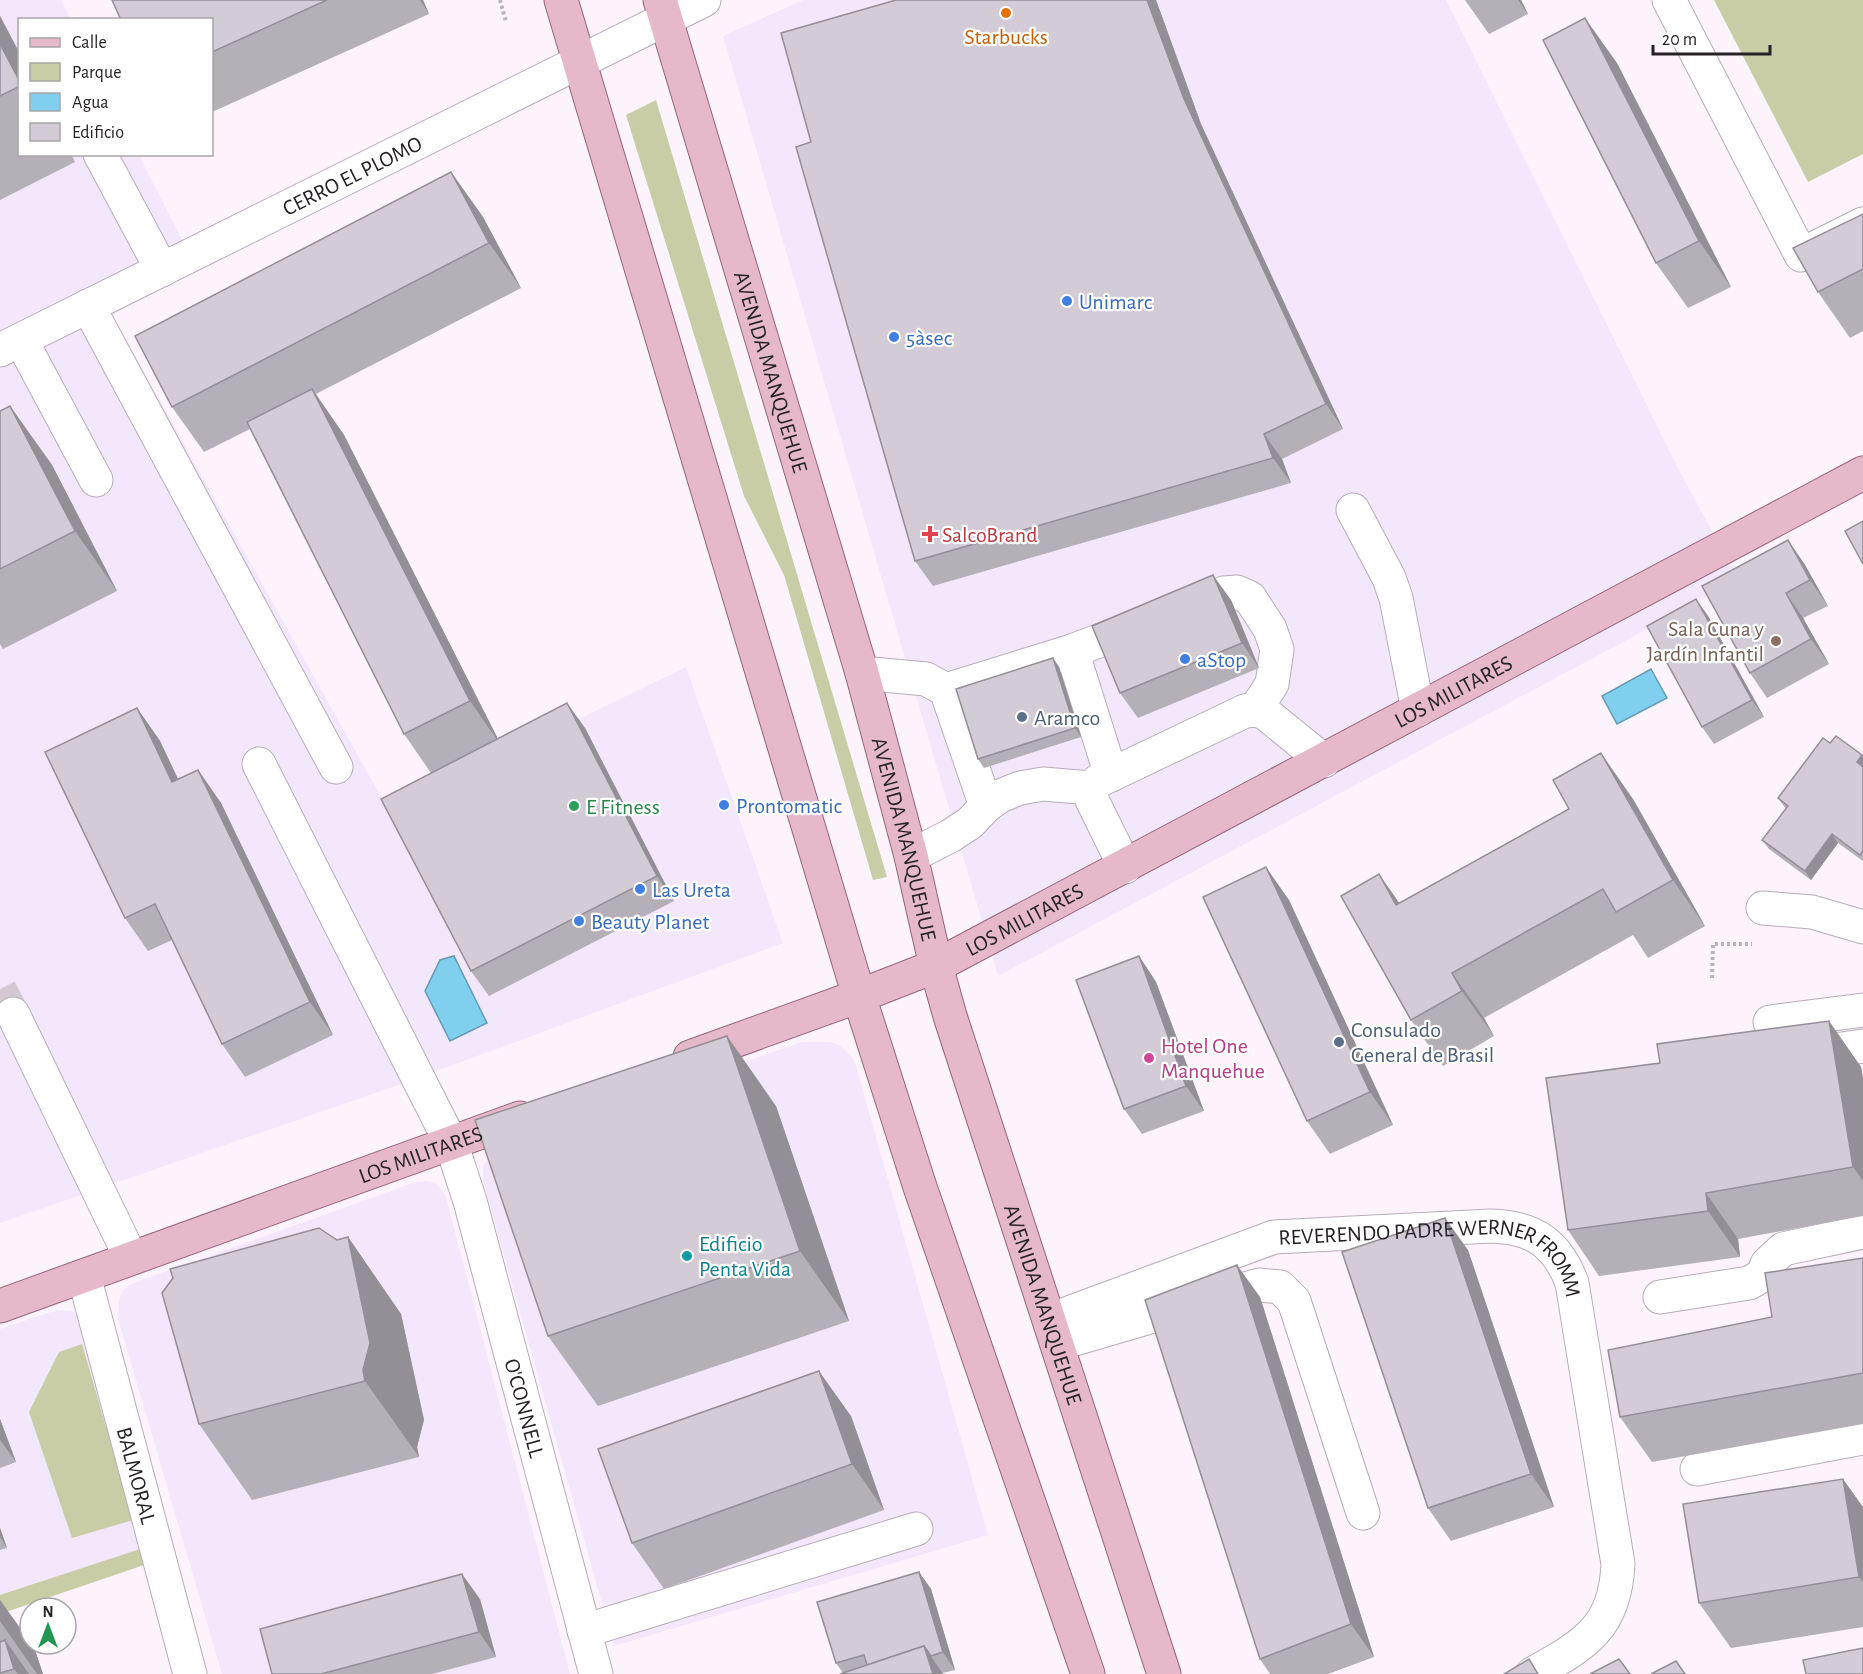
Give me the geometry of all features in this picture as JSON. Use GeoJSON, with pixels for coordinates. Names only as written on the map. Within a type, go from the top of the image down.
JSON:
{"type":"FeatureCollection","features":[{"type":"Feature","properties":{"kind":"main road"},"geometry":{"type":"LineString","coordinates":[[561,0],[859,996],[919,1184],[1088,1674]]}},
{"type":"Feature","properties":{"kind":"main road","name":"AVENIDA MANQUEHUE"},"geometry":{"type":"LineString","coordinates":[[663,9],[862,673],[911,856],[950,1016],[1164,1674]]}},
{"type":"Feature","properties":{"kind":"main road","name":"LOS MILITARES"},"geometry":{"type":"LineString","coordinates":[[659,1069],[936,966],[1863,473]]}},
{"type":"Feature","properties":{"kind":"main road","name":"LOS MILITARES"},"geometry":{"type":"LineString","coordinates":[[0,1306],[549,1108]]}},
{"type":"Feature","properties":{"kind":"main road"},"geometry":{"type":"LineString","coordinates":[[1058,1586],[1064,1674]]}},
{"type":"Feature","properties":{"kind":"street","name":"CERRO EL PLOMO"},"geometry":{"type":"LineString","coordinates":[[10,345],[580,62],[663,9],[704,0]]}},
{"type":"Feature","properties":{"kind":"street"},"geometry":{"type":"LineString","coordinates":[[1669,0],[1801,255],[1863,224]]}},
{"type":"Feature","properties":{"kind":"street"},"geometry":{"type":"LineString","coordinates":[[101,156],[162,270]]}},
{"type":"Feature","properties":{"kind":"street"},"geometry":{"type":"LineString","coordinates":[[88,306],[336,767]]}},
{"type":"Feature","properties":{"kind":"street"},"geometry":{"type":"LineString","coordinates":[[10,345],[96,480]]}},
{"type":"Feature","properties":{"kind":"street"},"geometry":{"type":"LineString","coordinates":[[1353,510],[1389,578],[1396,598],[1418,710]]}},
{"type":"Feature","properties":{"kind":"street"},"geometry":{"type":"LineString","coordinates":[[946,690],[1072,651],[1224,593],[1238,592],[1251,598],[1270,629],[1277,650],[1272,684],[1255,710]]}},
{"type":"Feature","properties":{"kind":"street"},"geometry":{"type":"LineString","coordinates":[[1072,651],[1101,782],[1092,800],[1125,867]]}},
{"type":"Feature","properties":{"kind":"street"},"geometry":{"type":"LineString","coordinates":[[862,673],[926,679],[946,690],[986,806]]}},
{"type":"Feature","properties":{"kind":"street"},"geometry":{"type":"LineString","coordinates":[[911,856],[970,823],[986,806],[1000,796],[1020,788],[1044,784],[1101,782],[1245,711],[1255,710],[1265,713],[1324,761]]}},
{"type":"Feature","properties":{"kind":"street","name":"O'CONNELL"},"geometry":{"type":"LineString","coordinates":[[259,764],[451,1143],[470,1201],[596,1674]]}},
{"type":"Feature","properties":{"kind":"street"},"geometry":{"type":"LineString","coordinates":[[1763,908],[1812,912],[1863,927]]}},
{"type":"Feature","properties":{"kind":"street"},"geometry":{"type":"LineString","coordinates":[[1770,1022],[1863,1010]]}},
{"type":"Feature","properties":{"kind":"street"},"geometry":{"type":"LineString","coordinates":[[13,1014],[131,1258]]}},
{"type":"Feature","properties":{"kind":"street"},"geometry":{"type":"LineString","coordinates":[[1795,1056],[1863,1046]]}},
{"type":"Feature","properties":{"kind":"street","name":"REVERENDO PADRE WERNER FROMM"},"geometry":{"type":"LineString","coordinates":[[1054,1332],[1274,1237],[1511,1226],[1543,1240],[1566,1266],[1572,1283],[1618,1564],[1617,1583],[1612,1602],[1602,1623],[1586,1641],[1532,1674]]}},
{"type":"Feature","properties":{"kind":"street"},"geometry":{"type":"LineString","coordinates":[[1660,1297],[1749,1283],[1763,1275],[1767,1264],[1783,1249],[1863,1232]]}},
{"type":"Feature","properties":{"kind":"street","name":"BALMORAL"},"geometry":{"type":"LineString","coordinates":[[84,1275],[190,1674]]}},
{"type":"Feature","properties":{"kind":"street"},"geometry":{"type":"LineString","coordinates":[[1054,1332],[1259,1285],[1280,1287],[1294,1301],[1363,1513]]}},
{"type":"Feature","properties":{"kind":"street"},"geometry":{"type":"LineString","coordinates":[[1697,1469],[1863,1438]]}},
{"type":"Feature","properties":{"kind":"street"},"geometry":{"type":"LineString","coordinates":[[585,1631],[916,1529]]}},
{"type":"Feature","properties":{"kind":"path"},"geometry":{"type":"LineString","coordinates":[[500,0],[506,22]]}},
{"type":"Feature","properties":{"kind":"path"},"geometry":{"type":"LineString","coordinates":[[1712,978],[1713,944],[1759,945]]}},
{"type":"Feature","properties":{"kind":"shaded area"},"geometry":{"type":"Polygon","coordinates":[[[0,0],[61,0],[70,18],[18,18],[18,156],[140,156],[196,268],[112,315],[389,811],[686,667],[783,943],[407,1082],[0,1223],[0,0]]]}},
{"type":"Feature","properties":{"kind":"shaded area"},"geometry":{"type":"Polygon","coordinates":[[[803,0],[1446,0],[1681,474],[1739,580],[998,976],[723,36],[803,0]]]}},
{"type":"Feature","properties":{"kind":"shaded area"},"geometry":{"type":"Polygon","coordinates":[[[801,1042],[831,1042],[840,1046],[852,1057],[856,1066],[988,1535],[614,1646],[483,1181],[483,1166],[495,1151],[801,1042]]]}},
{"type":"Feature","properties":{"kind":"shaded area"},"geometry":{"type":"Polygon","coordinates":[[[427,1181],[437,1184],[446,1197],[570,1674],[222,1674],[118,1319],[119,1300],[123,1290],[131,1284],[416,1182],[427,1181]]]}},
{"type":"Feature","properties":{"kind":"shaded area"},"geometry":{"type":"Polygon","coordinates":[[[57,1310],[72,1311],[81,1319],[144,1565],[53,1596],[18,1596],[18,1608],[0,1614],[0,1329],[57,1310]]]}},
{"type":"Feature","properties":{"kind":"green space"},"geometry":{"type":"Polygon","coordinates":[[[1714,0],[1863,0],[1863,154],[1808,182],[1714,0]]]}},
{"type":"Feature","properties":{"kind":"green space"},"geometry":{"type":"Polygon","coordinates":[[[656,100],[887,877],[873,880],[784,575],[744,496],[626,115],[656,100]]]}},
{"type":"Feature","properties":{"kind":"green space"},"geometry":{"type":"Polygon","coordinates":[[[82,1344],[133,1520],[72,1538],[29,1412],[59,1352],[82,1344]]]}},
{"type":"Feature","properties":{"kind":"green space"},"geometry":{"type":"Polygon","coordinates":[[[140,1549],[144,1565],[53,1596],[18,1596],[18,1608],[0,1614],[0,1595],[140,1549]]]}},
{"type":"Feature","properties":{"kind":"water"},"geometry":{"type":"Polygon","coordinates":[[[1651,669],[1667,698],[1617,724],[1602,696],[1651,669]]]}},
{"type":"Feature","properties":{"kind":"water"},"geometry":{"type":"Polygon","coordinates":[[[454,956],[487,1023],[450,1041],[425,991],[440,960],[454,956]]]}},
{"type":"Feature","properties":{"kind":"building"},"geometry":{"type":"Polygon","coordinates":[[[112,0],[327,0],[213,52],[213,18],[120,18],[112,0]]]}},
{"type":"Feature","properties":{"kind":"building","name":"Unimarc"},"geometry":{"type":"Polygon","coordinates":[[[896,0],[1147,0],[1184,99],[1326,404],[1264,434],[1273,458],[915,561],[796,147],[811,142],[781,33],[896,0]]]}},
{"type":"Feature","properties":{"kind":"building"},"geometry":{"type":"Polygon","coordinates":[[[1585,18],[1699,241],[1656,263],[1543,40],[1585,18]]]}},
{"type":"Feature","properties":{"kind":"building"},"geometry":{"type":"Polygon","coordinates":[[[0,44],[18,78],[18,87],[0,96],[0,44]]]}},
{"type":"Feature","properties":{"kind":"building"},"geometry":{"type":"Polygon","coordinates":[[[451,172],[489,243],[172,407],[135,336],[451,172]]]}},
{"type":"Feature","properties":{"kind":"building"},"geometry":{"type":"Polygon","coordinates":[[[1863,214],[1863,269],[1818,292],[1793,248],[1863,214]]]}},
{"type":"Feature","properties":{"kind":"building"},"geometry":{"type":"Polygon","coordinates":[[[312,389],[470,701],[404,734],[247,422],[312,389]]]}},
{"type":"Feature","properties":{"kind":"building"},"geometry":{"type":"Polygon","coordinates":[[[10,406],[75,531],[0,569],[0,411],[10,406]]]}},
{"type":"Feature","properties":{"kind":"building"},"geometry":{"type":"Polygon","coordinates":[[[1863,521],[1863,564],[1845,531],[1863,521]]]}},
{"type":"Feature","properties":{"kind":"building","name":"Sala Cuna y Jardín Infantil"},"geometry":{"type":"Polygon","coordinates":[[[1788,540],[1810,580],[1786,593],[1811,639],[1750,673],[1702,586],[1788,540]]]}},
{"type":"Feature","properties":{"kind":"building"},"geometry":{"type":"Polygon","coordinates":[[[1213,575],[1242,643],[1120,693],[1092,626],[1213,575]]]}},
{"type":"Feature","properties":{"kind":"building"},"geometry":{"type":"Polygon","coordinates":[[[1696,599],[1752,700],[1702,727],[1647,626],[1696,599]]]}},
{"type":"Feature","properties":{"kind":"building","name":"Aramco"},"geometry":{"type":"Polygon","coordinates":[[[1053,658],[1075,728],[978,759],[956,689],[1053,658]]]}},
{"type":"Feature","properties":{"kind":"building"},"geometry":{"type":"Polygon","coordinates":[[[567,703],[657,876],[471,971],[381,799],[567,703]]]}},
{"type":"Feature","properties":{"kind":"building"},"geometry":{"type":"Polygon","coordinates":[[[137,708],[172,782],[198,770],[310,1002],[222,1044],[155,904],[125,918],[45,752],[137,708]]]}},
{"type":"Feature","properties":{"kind":"building"},"geometry":{"type":"Polygon","coordinates":[[[1836,736],[1862,755],[1857,762],[1863,767],[1863,851],[1860,855],[1832,834],[1805,871],[1762,840],[1788,806],[1778,798],[1823,738],[1830,743],[1836,736]]]}},
{"type":"Feature","properties":{"kind":"building"},"geometry":{"type":"Polygon","coordinates":[[[1601,753],[1673,880],[1616,912],[1603,889],[1452,973],[1462,991],[1411,1020],[1341,896],[1379,874],[1396,905],[1569,809],[1553,780],[1601,753]]]}},
{"type":"Feature","properties":{"kind":"building"},"geometry":{"type":"Polygon","coordinates":[[[1266,867],[1370,1092],[1307,1121],[1203,897],[1266,867]]]}},
{"type":"Feature","properties":{"kind":"building","name":"Hotel One Manquehue"},"geometry":{"type":"Polygon","coordinates":[[[1139,956],[1186,1086],[1124,1109],[1076,980],[1139,956]]]}},
{"type":"Feature","properties":{"kind":"building"},"geometry":{"type":"Polygon","coordinates":[[[1829,1021],[1853,1167],[1706,1193],[1708,1211],[1568,1230],[1546,1078],[1660,1063],[1657,1044],[1829,1021]]]}},
{"type":"Feature","properties":{"kind":"building"},"geometry":{"type":"Polygon","coordinates":[[[727,1036],[800,1251],[548,1336],[475,1120],[727,1036]]]}},
{"type":"Feature","properties":{"kind":"building"},"geometry":{"type":"Polygon","coordinates":[[[1445,1218],[1531,1474],[1428,1508],[1342,1252],[1445,1218]]]}},
{"type":"Feature","properties":{"kind":"building"},"geometry":{"type":"Polygon","coordinates":[[[319,1228],[337,1240],[348,1237],[370,1343],[363,1370],[365,1381],[199,1424],[162,1293],[173,1278],[170,1269],[319,1228]]]}},
{"type":"Feature","properties":{"kind":"building"},"geometry":{"type":"Polygon","coordinates":[[[1863,1258],[1863,1373],[1620,1417],[1608,1350],[1772,1317],[1765,1273],[1863,1258]]]}},
{"type":"Feature","properties":{"kind":"building"},"geometry":{"type":"Polygon","coordinates":[[[1237,1265],[1351,1624],[1260,1659],[1145,1300],[1237,1265]]]}},
{"type":"Feature","properties":{"kind":"building"},"geometry":{"type":"Polygon","coordinates":[[[819,1371],[852,1464],[632,1543],[598,1449],[819,1371]]]}},
{"type":"Feature","properties":{"kind":"building"},"geometry":{"type":"Polygon","coordinates":[[[1843,1479],[1859,1577],[1699,1603],[1683,1504],[1843,1479]]]}},
{"type":"Feature","properties":{"kind":"building"},"geometry":{"type":"Polygon","coordinates":[[[919,1572],[943,1652],[931,1656],[924,1646],[867,1665],[864,1655],[836,1663],[817,1602],[919,1572]]]}},
{"type":"Feature","properties":{"kind":"building"},"geometry":{"type":"Polygon","coordinates":[[[462,1574],[479,1632],[321,1674],[272,1674],[260,1629],[462,1574]]]}},
{"type":"Feature","properties":{"kind":"building"},"geometry":{"type":"Polygon","coordinates":[[[5,1640],[14,1669],[0,1673],[0,1642],[5,1640]]]}},
{"type":"Feature","properties":{"kind":"building"},"geometry":{"type":"Polygon","coordinates":[[[924,1646],[933,1674],[840,1674],[924,1646]]]}},
{"type":"Feature","properties":{"kind":"building"},"geometry":{"type":"Polygon","coordinates":[[[1863,1648],[1863,1674],[1806,1674],[1803,1660],[1863,1648]]]}},
{"type":"Feature","properties":{"kind":"building"},"geometry":{"type":"Polygon","coordinates":[[[1529,1659],[1538,1674],[1504,1674],[1529,1659]]]}},
{"type":"Feature","properties":{"kind":"building"},"geometry":{"type":"Polygon","coordinates":[[[1619,1659],[1630,1674],[1590,1674],[1619,1659]]]}},
{"type":"Feature","properties":{"kind":"building"},"geometry":{"type":"Polygon","coordinates":[[[1676,1661],[1685,1674],[1651,1674],[1676,1661]]]}},
{"type":"Feature","properties":{"kind":"tunnel"},"geometry":{"type":"LineString","coordinates":[[0,989],[13,1014]]}},
{"type":"Feature","properties":{"kind":"place","name":"Starbucks"},"geometry":{"type":"Point","coordinates":[1006,13]}},
{"type":"Feature","properties":{"kind":"place","name":"Unimarc"},"geometry":{"type":"Point","coordinates":[1067,301]}},
{"type":"Feature","properties":{"kind":"place","name":"5àsec"},"geometry":{"type":"Point","coordinates":[894,337]}},
{"type":"Feature","properties":{"kind":"place","name":"SalcoBrand"},"geometry":{"type":"Point","coordinates":[930,534]}},
{"type":"Feature","properties":{"kind":"place","name":"Sala Cuna y Jardín Infantil"},"geometry":{"type":"Point","coordinates":[1776,641]}},
{"type":"Feature","properties":{"kind":"place","name":"aStop"},"geometry":{"type":"Point","coordinates":[1185,659]}},
{"type":"Feature","properties":{"kind":"place","name":"Aramco"},"geometry":{"type":"Point","coordinates":[1022,717]}},
{"type":"Feature","properties":{"kind":"place","name":"Prontomatic"},"geometry":{"type":"Point","coordinates":[724,805]}},
{"type":"Feature","properties":{"kind":"place","name":"E Fitness"},"geometry":{"type":"Point","coordinates":[574,806]}},
{"type":"Feature","properties":{"kind":"place","name":"Las Ureta"},"geometry":{"type":"Point","coordinates":[640,889]}},
{"type":"Feature","properties":{"kind":"place","name":"Beauty Planet"},"geometry":{"type":"Point","coordinates":[579,921]}},
{"type":"Feature","properties":{"kind":"place","name":"Consulado General de Brasil"},"geometry":{"type":"Point","coordinates":[1339,1042]}},
{"type":"Feature","properties":{"kind":"place","name":"Hotel One Manquehue"},"geometry":{"type":"Point","coordinates":[1149,1058]}},
{"type":"Feature","properties":{"kind":"place","name":"Edificio Penta Vida"},"geometry":{"type":"Point","coordinates":[687,1256]}}]}
